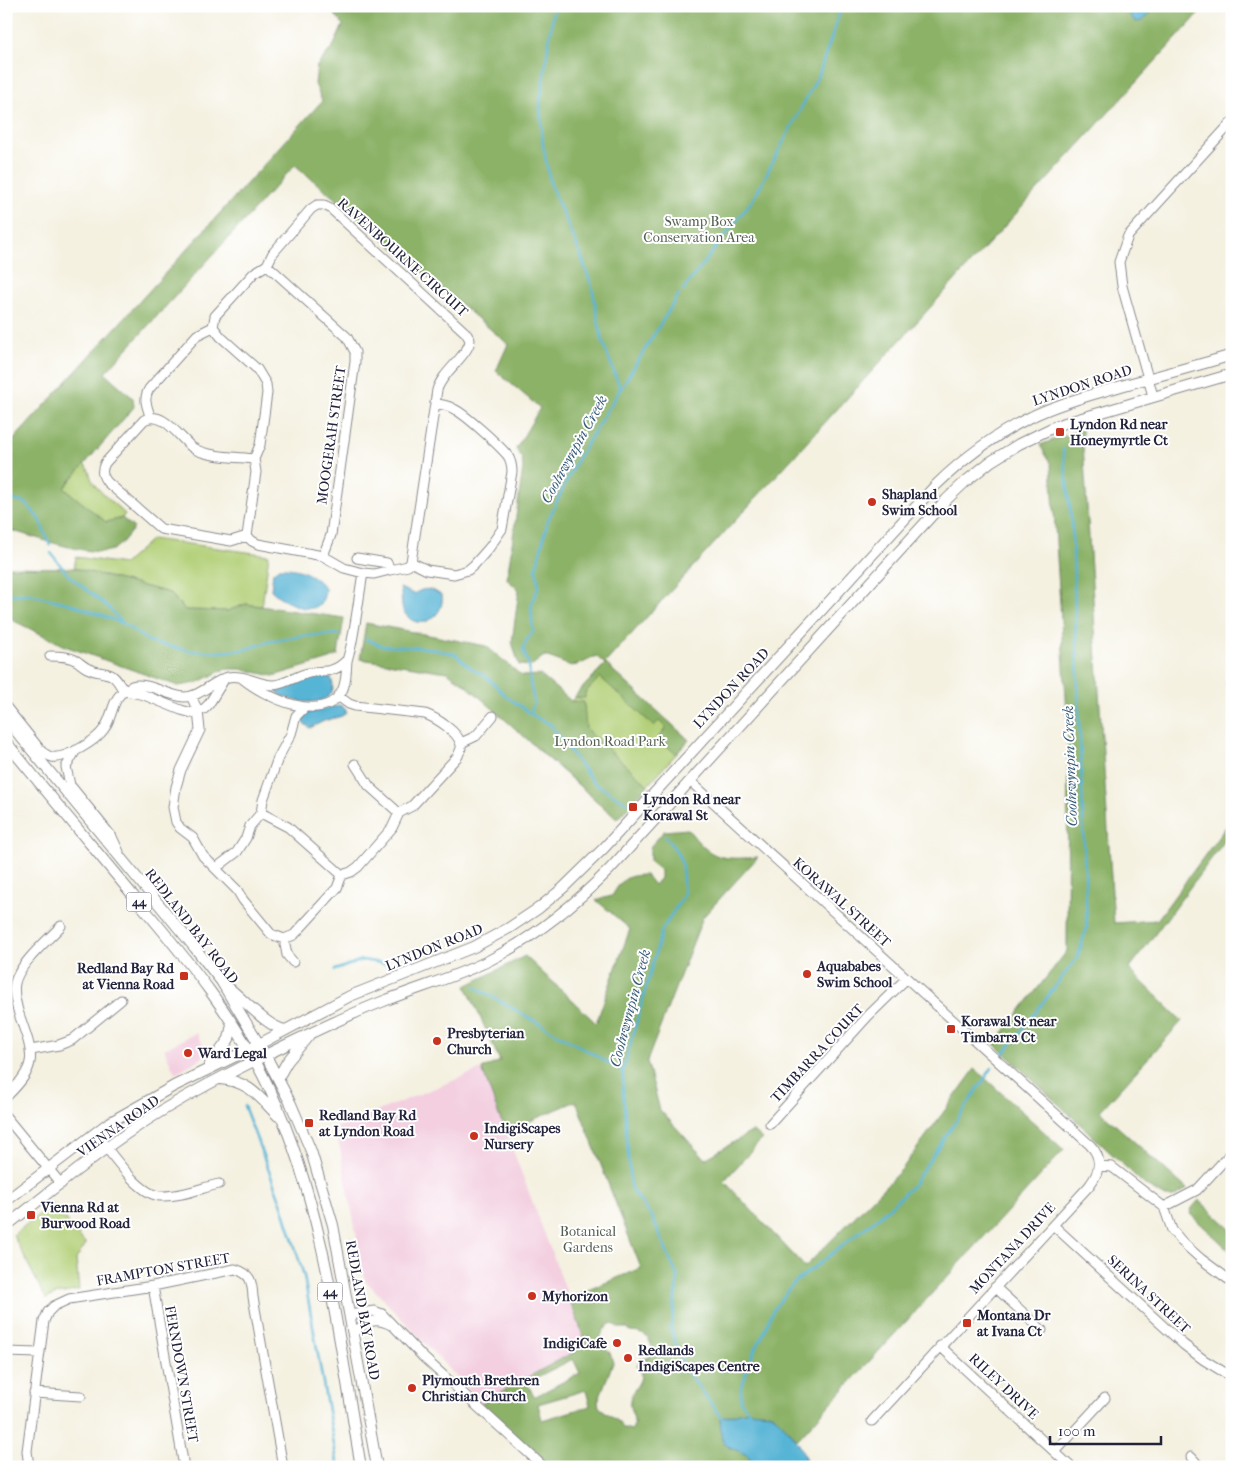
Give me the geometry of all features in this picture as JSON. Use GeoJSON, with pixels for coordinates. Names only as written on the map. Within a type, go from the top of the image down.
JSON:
{"type":"FeatureCollection","features":[{"type":"Feature","properties":{"kind":"main road","name":"LYNDON ROAD"},"geometry":{"type":"LineString","coordinates":[[248,1050],[358,993],[474,947],[539,908],[579,874],[935,486],[957,464],[995,437],[1032,416],[1068,402],[1232,355]]}},
{"type":"Feature","properties":{"kind":"main road"},"geometry":{"type":"LineString","coordinates":[[255,1061],[309,1034],[382,1002],[490,960],[525,940],[560,915],[595,884],[933,515],[965,482],[990,462],[1019,444],[1058,425],[1232,374]]}},
{"type":"Feature","properties":{"kind":"main road","name":"REDLAND BAY ROAD"},"geometry":{"type":"LineString","coordinates":[[6,719],[196,948],[221,981],[278,1078],[311,1151],[327,1202],[337,1246],[377,1467]]}},
{"type":"Feature","properties":{"kind":"main road","name":"REDLAND BAY ROAD"},"geometry":{"type":"LineString","coordinates":[[6,742],[177,947],[207,986],[255,1061],[272,1094],[305,1181],[316,1219],[327,1270],[361,1467]]}},
{"type":"Feature","properties":{"kind":"main road"},"geometry":{"type":"LineString","coordinates":[[676,769],[690,781]]}},
{"type":"Feature","properties":{"kind":"main road"},"geometry":{"type":"LineString","coordinates":[[221,981],[270,1024],[280,1030],[286,1030]]}},
{"type":"Feature","properties":{"kind":"main road"},"geometry":{"type":"LineString","coordinates":[[206,1069],[229,1039],[232,1024]]}},
{"type":"Feature","properties":{"kind":"main road"},"geometry":{"type":"LineString","coordinates":[[278,1078],[286,1062],[309,1034]]}},
{"type":"Feature","properties":{"kind":"main road","name":"VIENNA ROAD"},"geometry":{"type":"LineString","coordinates":[[6,1202],[95,1133],[134,1108],[206,1069],[248,1050]]}},
{"type":"Feature","properties":{"kind":"main road","name":"VIENNA ROAD"},"geometry":{"type":"LineString","coordinates":[[6,1226],[132,1129],[255,1061]]}},
{"type":"Feature","properties":{"kind":"main road"},"geometry":{"type":"LineString","coordinates":[[220,1080],[234,1080],[249,1088],[283,1121]]}},
{"type":"Feature","properties":{"kind":"main road"},"geometry":{"type":"LineString","coordinates":[[336,1325],[351,1324]]}},
{"type":"Feature","properties":{"kind":"street"},"geometry":{"type":"LineString","coordinates":[[1153,396],[1122,286],[1119,262],[1128,236],[1232,122]]}},
{"type":"Feature","properties":{"kind":"street","name":"RAVENBOURNE CIRCUIT"},"geometry":{"type":"LineString","coordinates":[[213,326],[215,316],[254,273],[267,265],[273,253],[311,209],[317,205],[324,205],[330,208],[469,336],[468,347],[439,383],[411,562]]}},
{"type":"Feature","properties":{"kind":"street","name":"MOOGERAH STREET"},"geometry":{"type":"LineString","coordinates":[[267,265],[347,337],[355,352],[354,372],[332,535],[323,556]]}},
{"type":"Feature","properties":{"kind":"street"},"geometry":{"type":"LineString","coordinates":[[150,416],[145,403],[149,389],[197,335],[213,326],[221,337],[257,369],[266,384],[267,393],[260,446],[254,459],[256,472],[247,536]]}},
{"type":"Feature","properties":{"kind":"street"},"geometry":{"type":"LineString","coordinates":[[247,536],[258,544],[323,556],[344,568],[363,573],[374,574],[408,566],[411,562],[427,570],[454,574],[468,570],[500,535],[512,464],[501,448],[458,411],[435,403]]}},
{"type":"Feature","properties":{"kind":"street"},"geometry":{"type":"LineString","coordinates":[[247,536],[231,541],[161,529],[107,482],[103,476],[102,469],[105,463],[144,420],[150,416],[161,418],[191,446],[202,452],[254,459]]}},
{"type":"Feature","properties":{"kind":"street"},"geometry":{"type":"LineString","coordinates":[[356,558],[387,564],[390,570]]}},
{"type":"Feature","properties":{"kind":"street"},"geometry":{"type":"LineString","coordinates":[[242,678],[250,685],[292,705],[305,707],[328,703],[338,696],[346,679],[347,660],[351,648],[363,573]]}},
{"type":"Feature","properties":{"kind":"street"},"geometry":{"type":"LineString","coordinates":[[50,656],[66,657],[75,660],[87,668],[111,674],[125,691],[144,695],[192,713],[209,704],[226,678]]}},
{"type":"Feature","properties":{"kind":"street"},"geometry":{"type":"LineString","coordinates":[[6,707],[47,756],[58,757],[77,750],[99,735],[108,721],[114,702],[132,686],[138,685],[174,696],[191,696],[226,678],[250,678],[273,685],[308,673],[332,670],[347,660]]}},
{"type":"Feature","properties":{"kind":"street"},"geometry":{"type":"LineString","coordinates":[[332,670],[346,679]]}},
{"type":"Feature","properties":{"kind":"street"},"geometry":{"type":"LineString","coordinates":[[191,696],[198,711],[200,730],[181,770],[172,807],[174,816],[180,828],[193,838],[203,856],[237,890],[271,934],[284,938],[294,935],[337,888],[342,875],[354,870],[364,860],[392,828],[399,812],[412,806],[458,756],[461,749],[461,743],[454,733],[433,717],[425,714],[355,706],[338,696]]}},
{"type":"Feature","properties":{"kind":"street"},"geometry":{"type":"LineString","coordinates":[[292,705],[296,716]]}},
{"type":"Feature","properties":{"kind":"street"},"geometry":{"type":"LineString","coordinates":[[216,868],[237,852],[246,838],[250,826],[261,813],[263,800],[270,785],[278,758],[291,734],[296,716],[305,707]]}},
{"type":"Feature","properties":{"kind":"street"},"geometry":{"type":"LineString","coordinates":[[461,743],[476,736],[493,716]]}},
{"type":"Feature","properties":{"kind":"street"},"geometry":{"type":"LineString","coordinates":[[77,750],[66,767],[70,784],[112,837],[125,864]]}},
{"type":"Feature","properties":{"kind":"street"},"geometry":{"type":"LineString","coordinates":[[355,764],[369,786],[399,812]]}},
{"type":"Feature","properties":{"kind":"street","name":"KORAWAL STREET"},"geometry":{"type":"LineString","coordinates":[[690,781],[1093,1148],[1098,1155],[1099,1166]]}},
{"type":"Feature","properties":{"kind":"street"},"geometry":{"type":"LineString","coordinates":[[261,813],[288,827],[342,875]]}},
{"type":"Feature","properties":{"kind":"street"},"geometry":{"type":"LineString","coordinates":[[6,1097],[21,1081],[28,1070],[31,1050],[15,1000],[15,983],[22,968],[61,926]]}},
{"type":"Feature","properties":{"kind":"street"},"geometry":{"type":"LineString","coordinates":[[284,938],[288,955],[293,962]]}},
{"type":"Feature","properties":{"kind":"street","name":"TIMBARRA COURT"},"geometry":{"type":"LineString","coordinates":[[770,1124],[868,1016],[906,979]]}},
{"type":"Feature","properties":{"kind":"street"},"geometry":{"type":"LineString","coordinates":[[31,1050],[59,1045],[72,1040],[121,1000]]}},
{"type":"Feature","properties":{"kind":"street"},"geometry":{"type":"LineString","coordinates":[[6,1117],[60,1184]]}},
{"type":"Feature","properties":{"kind":"street"},"geometry":{"type":"LineString","coordinates":[[95,1133],[136,1183],[149,1194],[170,1196],[219,1184]]}},
{"type":"Feature","properties":{"kind":"street"},"geometry":{"type":"LineString","coordinates":[[1164,1207],[1197,1190],[1232,1152]]}},
{"type":"Feature","properties":{"kind":"street"},"geometry":{"type":"LineString","coordinates":[[1099,1166],[1112,1167],[1164,1207],[1172,1230],[1182,1242],[1232,1282]]}},
{"type":"Feature","properties":{"kind":"street","name":"MONTANA DRIVE"},"geometry":{"type":"LineString","coordinates":[[872,1421],[1090,1186],[1099,1166]]}},
{"type":"Feature","properties":{"kind":"street","name":"SERINA STREET"},"geometry":{"type":"LineString","coordinates":[[1053,1225],[1184,1346],[1232,1377]]}},
{"type":"Feature","properties":{"kind":"street","name":"FRAMPTON STREET"},"geometry":{"type":"LineString","coordinates":[[29,1467],[27,1451],[38,1354],[44,1320],[54,1306],[70,1299],[152,1286],[235,1269],[244,1272],[250,1278],[283,1467]]}},
{"type":"Feature","properties":{"kind":"street","name":"FERNDOWN STREET"},"geometry":{"type":"LineString","coordinates":[[152,1286],[184,1467]]}},
{"type":"Feature","properties":{"kind":"street"},"geometry":{"type":"LineString","coordinates":[[995,1287],[1042,1330]]}},
{"type":"Feature","properties":{"kind":"street"},"geometry":{"type":"LineString","coordinates":[[351,1324],[374,1311],[382,1314],[423,1357],[544,1467]]}},
{"type":"Feature","properties":{"kind":"street"},"geometry":{"type":"LineString","coordinates":[[351,1324],[367,1323],[376,1320],[393,1327]]}},
{"type":"Feature","properties":{"kind":"street","name":"RILEY DRIVE"},"geometry":{"type":"LineString","coordinates":[[940,1346],[1071,1467]]}},
{"type":"Feature","properties":{"kind":"street"},"geometry":{"type":"LineString","coordinates":[[6,1352],[38,1354]]}},
{"type":"Feature","properties":{"kind":"street"},"geometry":{"type":"LineString","coordinates":[[34,1393],[81,1396]]}},
{"type":"Feature","properties":{"kind":"street"},"geometry":{"type":"LineString","coordinates":[[1055,1452],[1105,1398]]}},
{"type":"Feature","properties":{"kind":"street"},"geometry":{"type":"LineString","coordinates":[[1191,1457],[1200,1467]]}},
{"type":"Feature","properties":{"kind":"shaded area"},"geometry":{"type":"Polygon","coordinates":[[[196,1033],[205,1048],[201,1059],[175,1073],[164,1049],[196,1033]]]}},
{"type":"Feature","properties":{"kind":"shaded area"},"geometry":{"type":"Polygon","coordinates":[[[482,1069],[585,1340],[583,1347],[481,1403],[365,1280],[336,1128],[482,1069]]]}},
{"type":"Feature","properties":{"kind":"green space","name":"Swamp Box Conservation Area"},"geometry":{"type":"Polygon","coordinates":[[[328,6],[1206,6],[605,663],[689,740],[676,754],[658,738],[666,728],[659,721],[654,726],[600,677],[585,693],[585,698],[575,696],[605,664],[596,656],[574,666],[544,656],[531,666],[519,665],[512,642],[519,590],[507,579],[523,468],[522,459],[516,449],[540,408],[496,371],[508,344],[295,165],[105,373],[133,398],[134,407],[64,488],[106,522],[122,518],[134,528],[119,546],[103,552],[76,548],[6,529],[6,448],[322,101],[315,84],[317,66],[334,45],[343,25],[328,6]]]}},
{"type":"Feature","properties":{"kind":"green space"},"geometry":{"type":"Polygon","coordinates":[[[1082,429],[1114,923],[1157,920],[1228,824],[1232,827],[1232,831],[1129,969],[1182,1021],[1100,1111],[1187,1189],[1174,1197],[1166,1197],[1146,1186],[994,1044],[1067,951],[1068,729],[1051,464],[1040,445],[1082,429]]]}},
{"type":"Feature","properties":{"kind":"green space"},"geometry":{"type":"Polygon","coordinates":[[[84,464],[88,468],[96,486],[125,514],[122,518],[106,522],[63,488],[84,464]]]}},
{"type":"Feature","properties":{"kind":"green space"},"geometry":{"type":"Polygon","coordinates":[[[152,539],[269,555],[262,606],[246,604],[227,611],[185,610],[170,593],[74,568],[76,557],[124,564],[152,539]]]}},
{"type":"Feature","properties":{"kind":"green space"},"geometry":{"type":"Polygon","coordinates":[[[6,567],[74,568],[170,593],[185,610],[227,611],[246,604],[344,618],[338,655],[273,676],[241,669],[225,669],[197,683],[178,686],[65,646],[6,617],[6,567]]]}},
{"type":"Feature","properties":{"kind":"green space"},"geometry":{"type":"Polygon","coordinates":[[[366,623],[486,646],[522,676],[540,675],[571,701],[584,702],[586,729],[648,785],[617,819],[466,685],[447,672],[360,659],[366,623]]]}},
{"type":"Feature","properties":{"kind":"green space","name":"Lyndon Road Park"},"geometry":{"type":"Polygon","coordinates":[[[605,664],[689,740],[617,819],[532,744],[605,664]]]}},
{"type":"Feature","properties":{"kind":"green space"},"geometry":{"type":"Polygon","coordinates":[[[688,829],[703,847],[718,856],[726,858],[758,857],[703,917],[647,1061],[660,1110],[705,1159],[753,1131],[762,1139],[724,1181],[805,1267],[902,1169],[975,1069],[1064,1150],[797,1440],[772,1413],[728,1447],[748,1456],[755,1467],[551,1467],[481,1403],[583,1347],[585,1340],[569,1298],[641,1268],[576,1101],[505,1132],[482,1069],[500,1061],[466,986],[525,956],[596,1023],[630,929],[596,900],[612,896],[622,882],[629,877],[646,875],[654,885],[660,878],[660,870],[650,862],[650,847],[664,831],[688,829]],[[612,1323],[603,1330],[600,1338],[600,1341],[610,1353],[613,1363],[598,1401],[599,1407],[619,1422],[623,1428],[632,1430],[634,1421],[630,1400],[641,1376],[641,1371],[637,1366],[640,1359],[648,1358],[653,1349],[645,1336],[640,1333],[630,1332],[627,1328],[619,1328],[612,1323]],[[573,1359],[527,1382],[534,1397],[580,1373],[573,1359]],[[586,1390],[538,1404],[542,1420],[590,1406],[586,1390]]]}},
{"type":"Feature","properties":{"kind":"green space"},"geometry":{"type":"Polygon","coordinates":[[[1199,1200],[1232,1230],[1232,1253],[1190,1214],[1192,1208],[1199,1200]]]}},
{"type":"Feature","properties":{"kind":"green space"},"geometry":{"type":"Polygon","coordinates":[[[52,1204],[86,1244],[76,1259],[79,1290],[54,1295],[46,1299],[13,1235],[52,1204]]]}},
{"type":"Feature","properties":{"kind":"water"},"geometry":{"type":"Polygon","coordinates":[[[1131,6],[1149,6],[1148,15],[1143,21],[1136,22],[1130,15],[1131,6]]]}},
{"type":"Feature","properties":{"kind":"water"},"geometry":{"type":"Polygon","coordinates":[[[279,568],[298,570],[315,578],[325,588],[323,599],[318,605],[311,608],[303,608],[286,601],[271,590],[273,572],[279,568]]]}},
{"type":"Feature","properties":{"kind":"water"},"geometry":{"type":"Polygon","coordinates":[[[400,588],[414,594],[425,589],[435,591],[442,596],[440,610],[425,622],[412,620],[404,612],[400,588]]]}},
{"type":"Feature","properties":{"kind":"water"},"geometry":{"type":"Polygon","coordinates":[[[320,676],[331,678],[333,688],[330,695],[322,700],[302,702],[281,695],[274,689],[306,678],[320,676]]]}},
{"type":"Feature","properties":{"kind":"water"},"geometry":{"type":"Polygon","coordinates":[[[340,705],[346,710],[346,713],[342,716],[324,721],[310,728],[302,722],[308,713],[340,705]]]}},
{"type":"Feature","properties":{"kind":"water"},"geometry":{"type":"Polygon","coordinates":[[[748,1411],[772,1413],[799,1443],[808,1467],[755,1467],[748,1457],[725,1444],[721,1437],[720,1418],[748,1411]]]}},
{"type":"Feature","properties":{"kind":"waterway"},"geometry":{"type":"LineString","coordinates":[[554,6],[540,104],[543,145],[551,186],[580,253],[592,287],[602,340],[620,388]]}},
{"type":"Feature","properties":{"kind":"waterway","name":"Coolnwynpin Creek"},"geometry":{"type":"LineString","coordinates":[[683,290],[754,198],[819,74],[842,6]]}},
{"type":"Feature","properties":{"kind":"waterway","name":"Coolnwynpin Creek"},"geometry":{"type":"LineString","coordinates":[[531,713],[534,701],[529,665],[523,650],[526,641],[533,632],[531,606],[539,585],[536,569],[548,520],[578,458],[679,294]]}},
{"type":"Feature","properties":{"kind":"waterway","name":"Coolnwynpin Creek"},"geometry":{"type":"LineString","coordinates":[[1002,1056],[1077,958],[1087,927],[1072,524],[1063,449]]}},
{"type":"Feature","properties":{"kind":"waterway","name":"Coolnwynpin Creek"},"geometry":{"type":"LineString","coordinates":[[6,498],[26,503],[39,519],[50,545]]}},
{"type":"Feature","properties":{"kind":"waterway","name":"Coolnwynpin Creek"},"geometry":{"type":"LineString","coordinates":[[51,553],[68,575],[107,606],[124,624],[150,642],[191,651],[219,652],[243,650],[268,642],[302,636],[339,634]]}},
{"type":"Feature","properties":{"kind":"waterway"},"geometry":{"type":"LineString","coordinates":[[6,595],[29,594],[71,604],[122,623]]}},
{"type":"Feature","properties":{"kind":"waterway","name":"Coolnwynpin Creek"},"geometry":{"type":"LineString","coordinates":[[366,639],[382,646],[427,648],[455,654],[471,668],[487,677],[507,697],[537,718],[550,724],[593,782],[627,803]]}},
{"type":"Feature","properties":{"kind":"waterway","name":"Coolnwynpin Creek"},"geometry":{"type":"LineString","coordinates":[[665,836],[677,852],[682,864],[684,895],[662,930],[623,1071],[631,1189],[652,1217],[678,1278],[671,1329],[683,1366],[723,1419]]}},
{"type":"Feature","properties":{"kind":"waterway"},"geometry":{"type":"LineString","coordinates":[[335,970],[362,960],[387,964]]}},
{"type":"Feature","properties":{"kind":"waterway"},"geometry":{"type":"LineString","coordinates":[[475,987],[623,1071]]}},
{"type":"Feature","properties":{"kind":"waterway","name":"Coolnwynpin Creek"},"geometry":{"type":"LineString","coordinates":[[749,1412],[741,1401],[741,1388],[754,1351],[773,1310],[793,1284],[879,1217],[912,1186],[992,1068]]}},
{"type":"Feature","properties":{"kind":"waterway"},"geometry":{"type":"LineString","coordinates":[[244,1106],[282,1205],[304,1276],[338,1467]]}},
{"type":"Feature","properties":{"kind":"place","name":"Lyndon Rd near Honeymyrtle Ct"},"geometry":{"type":"Point","coordinates":[1060,432]}},
{"type":"Feature","properties":{"kind":"place","name":"Shapland Swim School"},"geometry":{"type":"Point","coordinates":[872,502]}},
{"type":"Feature","properties":{"kind":"place","name":"Lyndon Rd near Korawal St"},"geometry":{"type":"Point","coordinates":[633,807]}},
{"type":"Feature","properties":{"kind":"place","name":"Aquababes Swim School"},"geometry":{"type":"Point","coordinates":[807,974]}},
{"type":"Feature","properties":{"kind":"place","name":"Redland Bay Rd at Vienna Road"},"geometry":{"type":"Point","coordinates":[184,976]}},
{"type":"Feature","properties":{"kind":"place","name":"Korawal St near Timbarra Ct"},"geometry":{"type":"Point","coordinates":[951,1029]}},
{"type":"Feature","properties":{"kind":"place","name":"Presbyterian Church"},"geometry":{"type":"Point","coordinates":[437,1041]}},
{"type":"Feature","properties":{"kind":"place","name":"Ward Legal"},"geometry":{"type":"Point","coordinates":[188,1053]}},
{"type":"Feature","properties":{"kind":"place","name":"Redland Bay Rd at Lyndon Road"},"geometry":{"type":"Point","coordinates":[309,1123]}},
{"type":"Feature","properties":{"kind":"place","name":"IndigiScapes Nursery"},"geometry":{"type":"Point","coordinates":[474,1136]}},
{"type":"Feature","properties":{"kind":"place","name":"Vienna Rd at Burwood Road"},"geometry":{"type":"Point","coordinates":[31,1215]}},
{"type":"Feature","properties":{"kind":"place","name":"Myhorizon"},"geometry":{"type":"Point","coordinates":[532,1296]}},
{"type":"Feature","properties":{"kind":"place","name":"Montana Dr at Ivana Ct"},"geometry":{"type":"Point","coordinates":[967,1323]}},
{"type":"Feature","properties":{"kind":"place","name":"IndigiCafe"},"geometry":{"type":"Point","coordinates":[617,1343]}},
{"type":"Feature","properties":{"kind":"place","name":"Redlands IndigiScapes Centre"},"geometry":{"type":"Point","coordinates":[628,1358]}},
{"type":"Feature","properties":{"kind":"place","name":"Plymouth Brethren Christian Church"},"geometry":{"type":"Point","coordinates":[412,1388]}},
{"type":"Feature","properties":{"kind":"park label","name":"Botanical Gardens"},"geometry":{"type":"Point","coordinates":[588,1240]}}]}
